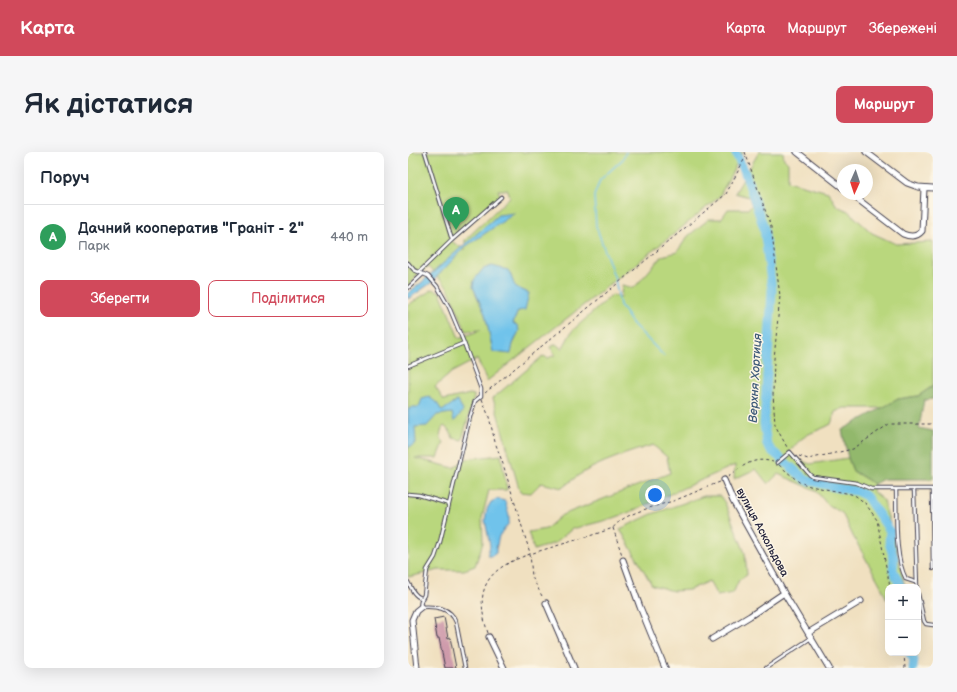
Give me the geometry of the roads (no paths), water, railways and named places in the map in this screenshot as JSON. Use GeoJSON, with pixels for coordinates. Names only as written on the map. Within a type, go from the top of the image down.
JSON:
{"type":"FeatureCollection","features":[{"type":"Feature","properties":{"kind":"street"},"geometry":{"type":"LineString","coordinates":[[797,152],[837,183]]}},
{"type":"Feature","properties":{"kind":"street"},"geometry":{"type":"LineString","coordinates":[[866,152],[907,183],[924,188],[933,188]]}},
{"type":"Feature","properties":{"kind":"street"},"geometry":{"type":"LineString","coordinates":[[859,200],[903,234],[912,236],[918,234],[922,230],[924,188]]}},
{"type":"Feature","properties":{"kind":"street","name":"вулиця Аскольдова"},"geometry":{"type":"LineString","coordinates":[[724,480],[733,501],[784,593],[829,668]]}},
{"type":"Feature","properties":{"kind":"street"},"geometry":{"type":"LineString","coordinates":[[623,560],[640,608],[665,668]]}},
{"type":"Feature","properties":{"kind":"street","name":"вулиця Аскольдова"},"geometry":{"type":"LineString","coordinates":[[712,638],[750,616],[784,593]]}},
{"type":"Feature","properties":{"kind":"street"},"geometry":{"type":"LineString","coordinates":[[810,635],[861,601]]}},
{"type":"Feature","properties":{"kind":"street"},"geometry":{"type":"LineString","coordinates":[[546,603],[574,668]]}},
{"type":"Feature","properties":{"kind":"street"},"geometry":{"type":"LineString","coordinates":[[417,668],[410,625],[413,617],[421,606]]}},
{"type":"Feature","properties":{"kind":"street"},"geometry":{"type":"LineString","coordinates":[[489,637],[504,668]]}},
{"type":"Feature","properties":{"kind":"lane"},"geometry":{"type":"LineString","coordinates":[[425,152],[452,240]]}},
{"type":"Feature","properties":{"kind":"lane"},"geometry":{"type":"LineString","coordinates":[[419,272],[452,240],[501,197]]}},
{"type":"Feature","properties":{"kind":"lane"},"geometry":{"type":"LineString","coordinates":[[408,263],[414,270],[428,276],[438,286],[449,307],[464,343],[479,383],[481,396],[476,401],[473,408],[440,542],[435,557],[427,570],[424,595],[421,598],[421,606],[440,608],[453,615],[456,622],[466,668]]}},
{"type":"Feature","properties":{"kind":"lane"},"geometry":{"type":"LineString","coordinates":[[408,288],[423,274]]}},
{"type":"Feature","properties":{"kind":"lane"},"geometry":{"type":"LineString","coordinates":[[408,366],[464,343]]}},
{"type":"Feature","properties":{"kind":"lane"},"geometry":{"type":"LineString","coordinates":[[777,463],[790,452],[813,477],[857,483],[871,488],[933,489],[933,569]]}},
{"type":"Feature","properties":{"kind":"lane"},"geometry":{"type":"LineString","coordinates":[[896,489],[898,544],[901,562],[906,579],[915,582],[914,489]]}},
{"type":"Feature","properties":{"kind":"lane"},"geometry":{"type":"LineString","coordinates":[[408,494],[419,495],[449,504]]}},
{"type":"Feature","properties":{"kind":"lane"},"geometry":{"type":"LineString","coordinates":[[408,582],[413,593],[421,598]]}},
{"type":"Feature","properties":{"kind":"lane"},"geometry":{"type":"LineString","coordinates":[[921,606],[925,623],[928,625],[933,625]]}},
{"type":"Feature","properties":{"kind":"lane"},"geometry":{"type":"LineString","coordinates":[[766,668],[810,635]]}},
{"type":"Feature","properties":{"kind":"water"},"geometry":{"type":"Polygon","coordinates":[[[515,213],[465,247],[431,283],[408,299],[408,293],[498,215],[515,213]]]}},
{"type":"Feature","properties":{"kind":"water"},"geometry":{"type":"Polygon","coordinates":[[[492,266],[508,270],[514,284],[529,293],[525,310],[518,311],[513,323],[518,326],[519,331],[513,344],[511,354],[493,352],[485,314],[473,287],[474,280],[483,269],[492,266]]]}},
{"type":"Feature","properties":{"kind":"water"},"geometry":{"type":"Polygon","coordinates":[[[429,397],[437,403],[442,411],[458,400],[463,411],[454,422],[452,413],[437,415],[427,426],[415,427],[416,443],[408,448],[408,410],[412,407],[419,407],[422,399],[429,397]]]}},
{"type":"Feature","properties":{"kind":"water"},"geometry":{"type":"Polygon","coordinates":[[[497,499],[505,501],[509,515],[509,523],[499,536],[496,553],[492,556],[487,556],[490,546],[485,520],[487,509],[491,502],[497,499]]]}},
{"type":"Feature","properties":{"kind":"waterway","name":"Верхня Хортиця"},"geometry":{"type":"LineString","coordinates":[[626,152],[623,159],[600,180],[594,196],[596,226],[615,279],[620,305],[632,323],[664,356]]}},
{"type":"Feature","properties":{"kind":"waterway","name":"Верхня Хортиця"},"geometry":{"type":"LineString","coordinates":[[735,152],[744,170],[764,228],[772,290],[764,424],[767,445],[806,480],[856,491],[866,496],[890,531],[889,543],[894,558],[893,570],[899,584]]}},
{"type":"Feature","properties":{"kind":"waterway","name":"Верхня Хортиця"},"geometry":{"type":"LineString","coordinates":[[911,656],[914,660],[913,668]]}},
{"type":"Feature","properties":{"kind":"place","name":"Дачний кооператив \"Граніт - 2\""},"geometry":{"type":"Point","coordinates":[456,230]}}]}
